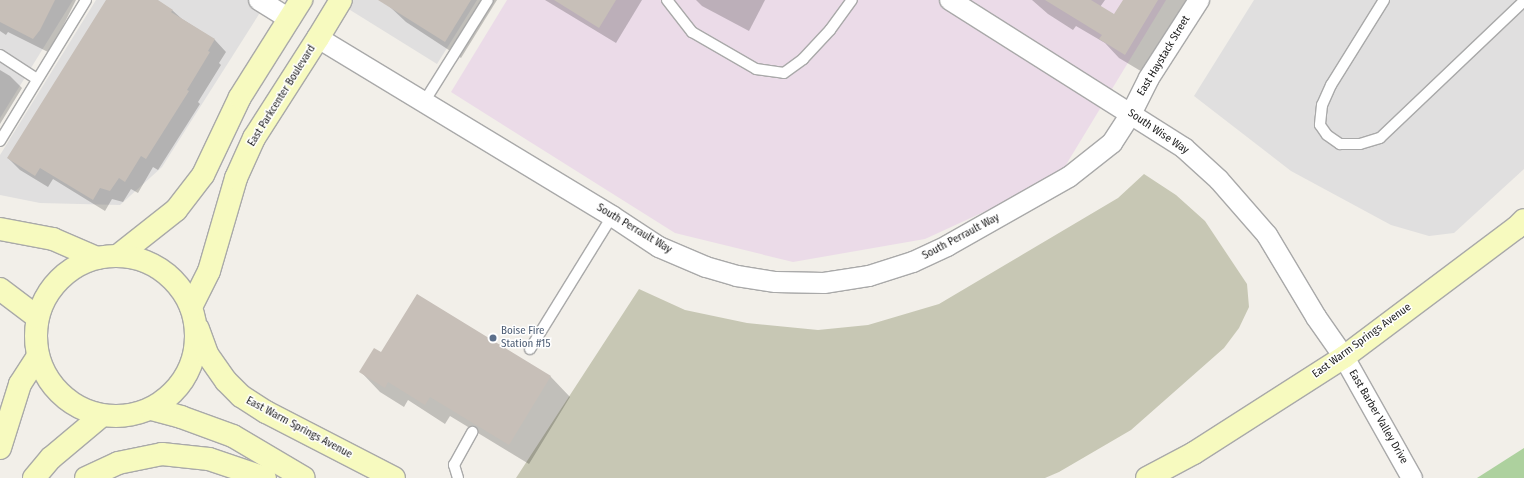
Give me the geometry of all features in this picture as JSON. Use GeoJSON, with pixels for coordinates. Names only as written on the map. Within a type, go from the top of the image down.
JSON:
{"type":"FeatureCollection","features":[{"type":"Feature","properties":{"kind":"street"},"geometry":{"type":"LineString","coordinates":[[259,0],[288,19]]}},
{"type":"Feature","properties":{"kind":"street"},"geometry":{"type":"LineString","coordinates":[[193,314],[195,347],[188,372],[173,394],[152,409],[127,416],[101,416],[79,408],[60,395],[46,377],[38,356],[35,336],[37,317],[46,297],[59,279],[77,266],[97,258],[119,255],[176,210],[203,175],[240,97],[301,0]]}},
{"type":"Feature","properties":{"kind":"street","name":"East Parkcenter Boulevard"},"geometry":{"type":"LineString","coordinates":[[193,314],[209,271],[236,178],[254,138],[341,0]]}},
{"type":"Feature","properties":{"kind":"street","name":"South Wise Way"},"geometry":{"type":"LineString","coordinates":[[950,0],[1184,148],[1219,180],[1267,235],[1344,357]]}},
{"type":"Feature","properties":{"kind":"street","name":"East Haystack Street"},"geometry":{"type":"LineString","coordinates":[[1131,114],[1149,78],[1199,0]]}},
{"type":"Feature","properties":{"kind":"street","name":"South Perrault Way"},"geometry":{"type":"LineString","coordinates":[[318,38],[612,216],[659,247],[706,267],[737,276],[776,282],[824,283],[869,276],[913,262],[948,246],[1069,177],[1112,143],[1131,114]]}},
{"type":"Feature","properties":{"kind":"street","name":"East Warm Springs Avenue"},"geometry":{"type":"LineString","coordinates":[[1161,478],[1194,453],[1344,357],[1516,228],[1524,220]]}},
{"type":"Feature","properties":{"kind":"street"},"geometry":{"type":"LineString","coordinates":[[0,229],[53,239],[97,258]]}},
{"type":"Feature","properties":{"kind":"street","name":"East Warm Springs Avenue"},"geometry":{"type":"LineString","coordinates":[[119,255],[142,260],[163,271],[179,287],[193,314],[207,354],[226,381],[241,396],[266,412],[394,478]]}},
{"type":"Feature","properties":{"kind":"street"},"geometry":{"type":"LineString","coordinates":[[0,289],[37,317]]}},
{"type":"Feature","properties":{"kind":"street"},"geometry":{"type":"LineString","coordinates":[[0,448],[20,384],[38,356]]}},
{"type":"Feature","properties":{"kind":"street","name":"East Barber Valley Drive"},"geometry":{"type":"LineString","coordinates":[[1344,357],[1412,478]]}},
{"type":"Feature","properties":{"kind":"street"},"geometry":{"type":"LineString","coordinates":[[152,409],[181,417],[233,436],[304,478]]}},
{"type":"Feature","properties":{"kind":"street"},"geometry":{"type":"LineString","coordinates":[[34,478],[51,458],[101,416]]}},
{"type":"Feature","properties":{"kind":"street","name":"East Warm Springs Avenue"},"geometry":{"type":"LineString","coordinates":[[1147,478],[1194,453]]}},
{"type":"Feature","properties":{"kind":"street"},"geometry":{"type":"LineString","coordinates":[[86,478],[118,463],[162,454],[209,459],[265,478]]}},
{"type":"Feature","properties":{"kind":"lane"},"geometry":{"type":"LineString","coordinates":[[0,141],[86,0]]}},
{"type":"Feature","properties":{"kind":"lane"},"geometry":{"type":"LineString","coordinates":[[424,102],[488,0]]}},
{"type":"Feature","properties":{"kind":"lane"},"geometry":{"type":"LineString","coordinates":[[667,0],[692,32],[756,70],[784,73],[803,59],[852,0]]}},
{"type":"Feature","properties":{"kind":"lane"},"geometry":{"type":"LineString","coordinates":[[1384,0],[1331,85],[1322,106],[1320,125],[1326,135],[1340,144],[1360,144],[1380,138],[1524,1]]}},
{"type":"Feature","properties":{"kind":"lane"},"geometry":{"type":"LineString","coordinates":[[0,55],[37,79]]}},
{"type":"Feature","properties":{"kind":"lane"},"geometry":{"type":"LineString","coordinates":[[530,349],[612,216]]}},
{"type":"Feature","properties":{"kind":"lane"},"geometry":{"type":"LineString","coordinates":[[458,478],[454,465],[472,432]]}},
{"type":"Feature","properties":{"kind":"shaded area"},"geometry":{"type":"Polygon","coordinates":[[[0,0],[73,0],[0,118],[0,0]]]}},
{"type":"Feature","properties":{"kind":"shaded area"},"geometry":{"type":"Polygon","coordinates":[[[96,0],[268,0],[162,167],[120,205],[40,203],[0,195],[0,155],[96,0]]]}},
{"type":"Feature","properties":{"kind":"shaded area"},"geometry":{"type":"Polygon","coordinates":[[[334,0],[477,0],[437,64],[334,0]]]}},
{"type":"Feature","properties":{"kind":"shaded area"},"geometry":{"type":"Polygon","coordinates":[[[507,0],[1166,0],[1058,178],[925,239],[793,262],[675,233],[451,92],[507,0]]]}},
{"type":"Feature","properties":{"kind":"shaded area"},"geometry":{"type":"Polygon","coordinates":[[[1254,0],[1524,0],[1524,169],[1454,233],[1429,236],[1391,225],[1291,171],[1194,96],[1254,0]]]}},
{"type":"Feature","properties":{"kind":"shaded area"},"geometry":{"type":"Polygon","coordinates":[[[1144,174],[1176,195],[1205,221],[1247,284],[1249,307],[1239,328],[1224,348],[1131,430],[1059,472],[1045,478],[516,478],[639,289],[685,310],[747,323],[818,330],[868,325],[939,304],[1118,198],[1144,174]]]}},
{"type":"Feature","properties":{"kind":"green space"},"geometry":{"type":"Polygon","coordinates":[[[1524,448],[1524,478],[1477,478],[1524,448]]]}},
{"type":"Feature","properties":{"kind":"building"},"geometry":{"type":"Polygon","coordinates":[[[0,0],[55,0],[40,30],[33,39],[0,22],[0,0]]]}},
{"type":"Feature","properties":{"kind":"building"},"geometry":{"type":"Polygon","coordinates":[[[106,0],[158,0],[173,10],[171,12],[215,39],[208,51],[210,52],[187,90],[189,91],[146,159],[141,156],[125,182],[119,178],[110,191],[100,188],[93,200],[40,168],[35,176],[7,158],[106,0]]]}},
{"type":"Feature","properties":{"kind":"building"},"geometry":{"type":"Polygon","coordinates":[[[378,0],[471,0],[445,42],[378,0]]]}},
{"type":"Feature","properties":{"kind":"building"},"geometry":{"type":"Polygon","coordinates":[[[554,0],[616,0],[599,28],[554,0]]]}},
{"type":"Feature","properties":{"kind":"building"},"geometry":{"type":"Polygon","coordinates":[[[1045,0],[1091,0],[1114,14],[1123,0],[1158,0],[1125,55],[1099,39],[1102,35],[1045,0]]]}},
{"type":"Feature","properties":{"kind":"building"},"geometry":{"type":"Polygon","coordinates":[[[417,294],[551,376],[509,445],[430,397],[425,405],[388,382],[385,388],[359,372],[374,348],[381,352],[417,294]]]}},
{"type":"Feature","properties":{"kind":"place","name":"Boise Fire Station #15"},"geometry":{"type":"Point","coordinates":[493,338]}}]}
